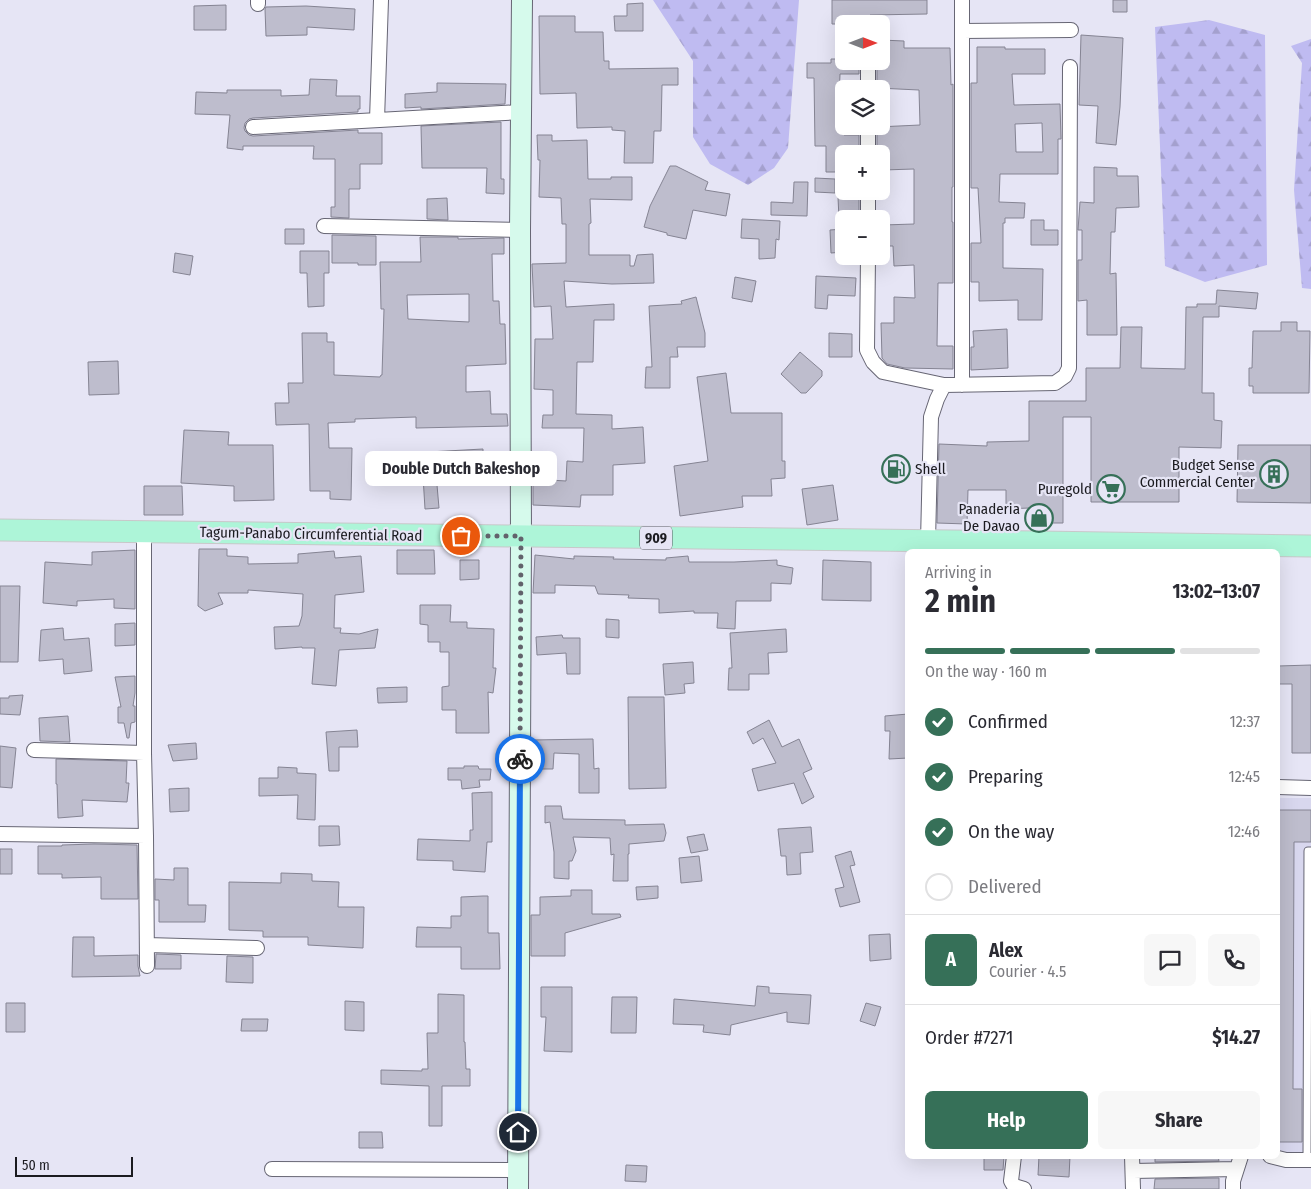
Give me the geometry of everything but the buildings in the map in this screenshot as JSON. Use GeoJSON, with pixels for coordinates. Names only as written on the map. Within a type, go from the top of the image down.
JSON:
{"type":"FeatureCollection","features":[{"type":"Feature","properties":{"kind":"main road"},"geometry":{"type":"LineString","coordinates":[[518,1180],[522,0]]}},
{"type":"Feature","properties":{"kind":"main road","name":"Tagum-Panabo Circumferential Road"},"geometry":{"type":"LineString","coordinates":[[0,530],[928,541],[1040,546],[1223,548],[1311,546]]}},
{"type":"Feature","properties":{"kind":"street"},"geometry":{"type":"LineString","coordinates":[[377,120],[381,0]]}},
{"type":"Feature","properties":{"kind":"street"},"geometry":{"type":"LineString","coordinates":[[962,0],[962,385]]}},
{"type":"Feature","properties":{"kind":"street"},"geometry":{"type":"LineString","coordinates":[[962,30],[1071,30]]}},
{"type":"Feature","properties":{"kind":"street"},"geometry":{"type":"LineString","coordinates":[[868,265],[867,350],[873,362],[883,372],[944,385],[1055,383],[1061,379],[1069,368],[1070,67]]}},
{"type":"Feature","properties":{"kind":"street"},"geometry":{"type":"LineString","coordinates":[[253,127],[521,112]]}},
{"type":"Feature","properties":{"kind":"street"},"geometry":{"type":"LineString","coordinates":[[324,226],[520,230]]}},
{"type":"Feature","properties":{"kind":"street"},"geometry":{"type":"LineString","coordinates":[[928,541],[931,417],[944,385]]}},
{"type":"Feature","properties":{"kind":"street"},"geometry":{"type":"LineString","coordinates":[[144,532],[144,753],[147,966]]}},
{"type":"Feature","properties":{"kind":"street"},"geometry":{"type":"LineString","coordinates":[[34,750],[144,753]]}},
{"type":"Feature","properties":{"kind":"street"},"geometry":{"type":"LineString","coordinates":[[1280,787],[1311,788]]}},
{"type":"Feature","properties":{"kind":"street"},"geometry":{"type":"LineString","coordinates":[[0,834],[146,836]]}},
{"type":"Feature","properties":{"kind":"street"},"geometry":{"type":"LineString","coordinates":[[147,945],[257,948]]}},
{"type":"Feature","properties":{"kind":"street"},"geometry":{"type":"LineString","coordinates":[[1280,1158],[1309,1160]]}},
{"type":"Feature","properties":{"kind":"street"},"geometry":{"type":"LineString","coordinates":[[1014,1159],[1011,1181],[1014,1186],[1024,1189]]}},
{"type":"Feature","properties":{"kind":"street"},"geometry":{"type":"LineString","coordinates":[[1132,1159],[1133,1189]]}},
{"type":"Feature","properties":{"kind":"street"},"geometry":{"type":"LineString","coordinates":[[1133,1171],[1239,1163],[1233,1181],[1233,1189]]}},
{"type":"Feature","properties":{"kind":"street"},"geometry":{"type":"LineString","coordinates":[[272,1169],[518,1180]]}},
{"type":"Feature","properties":{"kind":"lane"},"geometry":{"type":"LineString","coordinates":[[1309,1160],[1310,910],[1308,851],[1311,851]]}},
{"type":"Feature","properties":{"kind":"shaded area"},"geometry":{"type":"Polygon","coordinates":[[[1280,798],[1311,798],[1311,1153],[1280,1150],[1280,798]]]}},
{"type":"Feature","properties":{"kind":"green space"},"geometry":{"type":"Polygon","coordinates":[[[653,0],[799,0],[788,148],[774,168],[748,185],[710,164],[693,137],[693,61],[653,0]]]}},
{"type":"Feature","properties":{"kind":"green space"},"geometry":{"type":"Polygon","coordinates":[[[1209,20],[1265,35],[1267,265],[1205,282],[1165,266],[1155,27],[1209,20]]]}},
{"type":"Feature","properties":{"kind":"green space"},"geometry":{"type":"Polygon","coordinates":[[[1311,39],[1311,289],[1302,288],[1294,190],[1302,63],[1291,46],[1311,39]]]}},
{"type":"Feature","properties":{"kind":"way so far"},"geometry":{"type":"LineString","coordinates":[[461,536],[521,536],[520,759]]}},
{"type":"Feature","properties":{"kind":"place","name":"Shell"},"geometry":{"type":"Point","coordinates":[896,469]}},
{"type":"Feature","properties":{"kind":"place","name":"Budget Sense Commercial Center"},"geometry":{"type":"Point","coordinates":[1274,474]}},
{"type":"Feature","properties":{"kind":"place","name":"Puregold"},"geometry":{"type":"Point","coordinates":[1111,489]}},
{"type":"Feature","properties":{"kind":"place","name":"Panaderia De Davao"},"geometry":{"type":"Point","coordinates":[1039,518]}},
{"type":"Feature","properties":{"kind":"place","name":"Double Dutch Bakeshop"},"geometry":{"type":"Point","coordinates":[461,536]}},
{"type":"Feature","properties":{"kind":"route"},"geometry":{"type":"LineString","coordinates":[[518,1132],[520,759]]}}]}
